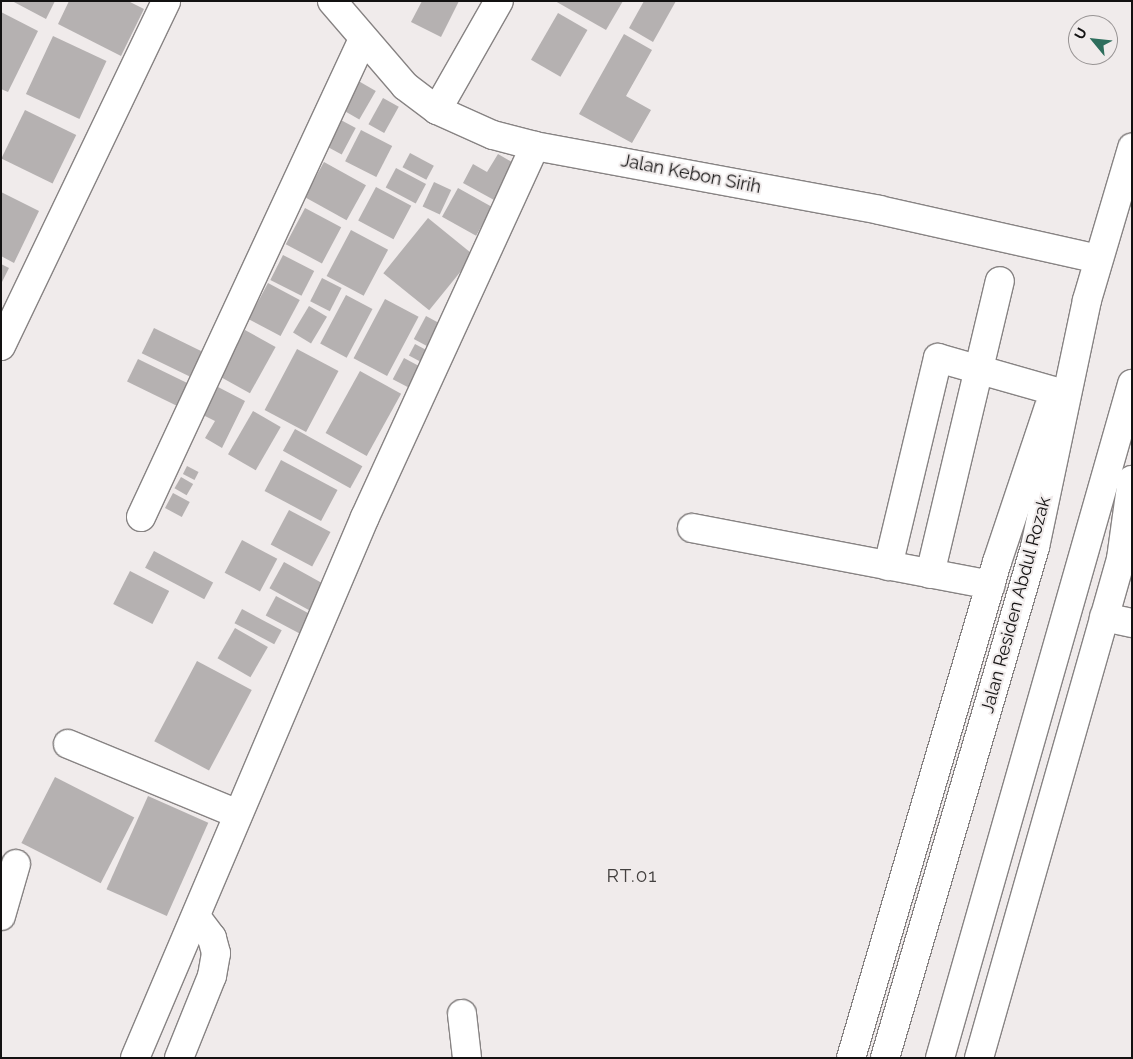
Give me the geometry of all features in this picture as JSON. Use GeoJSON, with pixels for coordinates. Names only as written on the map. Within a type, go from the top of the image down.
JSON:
{"type":"FeatureCollection","features":[{"type":"Feature","properties":{"kind":"main road"},"geometry":{"type":"LineString","coordinates":[[1,346],[166,1]]}},
{"type":"Feature","properties":{"kind":"main road","name":"Jalan Kebon Sirih"},"geometry":{"type":"LineString","coordinates":[[332,1],[405,86],[437,110],[493,135],[535,146],[879,210],[1098,258]]}},
{"type":"Feature","properties":{"kind":"main road"},"geometry":{"type":"LineString","coordinates":[[437,110],[500,1]]}},
{"type":"Feature","properties":{"kind":"main road"},"geometry":{"type":"LineString","coordinates":[[141,517],[363,39]]}},
{"type":"Feature","properties":{"kind":"main road"},"geometry":{"type":"LineString","coordinates":[[135,1058],[197,918],[238,814],[365,517],[535,146]]}},
{"type":"Feature","properties":{"kind":"main road","name":"Jalan Residen Abdul Rozak"},"geometry":{"type":"LineString","coordinates":[[885,1058],[1035,546],[1087,300],[1132,148]]}},
{"type":"Feature","properties":{"kind":"main road"},"geometry":{"type":"LineString","coordinates":[[930,574],[1000,281]]}},
{"type":"Feature","properties":{"kind":"main road"},"geometry":{"type":"LineString","coordinates":[[851,1058],[991,585],[1054,391],[1087,300]]}},
{"type":"Feature","properties":{"kind":"main road"},"geometry":{"type":"LineString","coordinates":[[888,566],[938,358],[980,368],[1054,391]]}},
{"type":"Feature","properties":{"kind":"main road"},"geometry":{"type":"LineString","coordinates":[[940,1058],[1132,384]]}},
{"type":"Feature","properties":{"kind":"main road"},"geometry":{"type":"LineString","coordinates":[[979,1058],[1121,559],[1132,480]]}},
{"type":"Feature","properties":{"kind":"main road"},"geometry":{"type":"LineString","coordinates":[[692,528],[991,585]]}},
{"type":"Feature","properties":{"kind":"main road"},"geometry":{"type":"LineString","coordinates":[[1104,617],[1132,623]]}},
{"type":"Feature","properties":{"kind":"main road"},"geometry":{"type":"LineString","coordinates":[[68,744],[238,814]]}},
{"type":"Feature","properties":{"kind":"main road"},"geometry":{"type":"LineString","coordinates":[[1,916],[16,864]]}},
{"type":"Feature","properties":{"kind":"main road"},"geometry":{"type":"LineString","coordinates":[[178,1058],[212,976],[216,953],[212,938],[197,918]]}},
{"type":"Feature","properties":{"kind":"main road"},"geometry":{"type":"LineString","coordinates":[[462,1014],[468,1058]]}},
{"type":"Feature","properties":{"kind":"building"},"geometry":{"type":"Polygon","coordinates":[[[12,1],[55,1],[46,19],[12,1]]]}},
{"type":"Feature","properties":{"kind":"building"},"geometry":{"type":"Polygon","coordinates":[[[69,1],[128,1],[144,9],[121,56],[58,24],[69,1]]]}},
{"type":"Feature","properties":{"kind":"building"},"geometry":{"type":"Polygon","coordinates":[[[422,1],[459,1],[441,37],[411,22],[422,1]]]}},
{"type":"Feature","properties":{"kind":"building"},"geometry":{"type":"Polygon","coordinates":[[[555,1],[623,1],[606,30],[555,1]]]}},
{"type":"Feature","properties":{"kind":"building"},"geometry":{"type":"Polygon","coordinates":[[[644,1],[676,1],[653,42],[629,28],[644,1]]]}},
{"type":"Feature","properties":{"kind":"building"},"geometry":{"type":"Polygon","coordinates":[[[1,12],[38,31],[8,92],[1,89],[1,12]]]}},
{"type":"Feature","properties":{"kind":"building"},"geometry":{"type":"Polygon","coordinates":[[[558,13],[587,30],[560,77],[531,60],[558,13]]]}},
{"type":"Feature","properties":{"kind":"building"},"geometry":{"type":"Polygon","coordinates":[[[624,34],[652,50],[626,96],[651,110],[632,143],[579,114],[624,34]]]}},
{"type":"Feature","properties":{"kind":"building"},"geometry":{"type":"Polygon","coordinates":[[[53,36],[106,61],[79,119],[26,94],[53,36]]]}},
{"type":"Feature","properties":{"kind":"building"},"geometry":{"type":"Polygon","coordinates":[[[355,79],[376,91],[359,120],[338,108],[355,79]]]}},
{"type":"Feature","properties":{"kind":"building"},"geometry":{"type":"Polygon","coordinates":[[[383,98],[399,107],[384,133],[368,124],[383,98]]]}},
{"type":"Feature","properties":{"kind":"building"},"geometry":{"type":"Polygon","coordinates":[[[25,110],[76,135],[53,184],[1,159],[25,110]]]}},
{"type":"Feature","properties":{"kind":"building"},"geometry":{"type":"Polygon","coordinates":[[[339,119],[356,128],[342,154],[325,145],[339,119]]]}},
{"type":"Feature","properties":{"kind":"building"},"geometry":{"type":"Polygon","coordinates":[[[361,130],[392,146],[376,177],[345,161],[361,130]]]}},
{"type":"Feature","properties":{"kind":"building"},"geometry":{"type":"Polygon","coordinates":[[[410,153],[434,166],[426,180],[402,167],[410,153]]]}},
{"type":"Feature","properties":{"kind":"building"},"geometry":{"type":"Polygon","coordinates":[[[498,154],[517,165],[494,200],[463,183],[473,164],[487,172],[498,154]]]}},
{"type":"Feature","properties":{"kind":"building"},"geometry":{"type":"Polygon","coordinates":[[[324,162],[366,185],[347,220],[305,197],[324,162]]]}},
{"type":"Feature","properties":{"kind":"building"},"geometry":{"type":"Polygon","coordinates":[[[396,168],[426,184],[416,203],[386,187],[396,168]]]}},
{"type":"Feature","properties":{"kind":"building"},"geometry":{"type":"Polygon","coordinates":[[[434,182],[451,190],[440,215],[423,206],[434,182]]]}},
{"type":"Feature","properties":{"kind":"building"},"geometry":{"type":"Polygon","coordinates":[[[376,187],[411,206],[393,239],[358,221],[376,187]]]}},
{"type":"Feature","properties":{"kind":"building"},"geometry":{"type":"Polygon","coordinates":[[[458,188],[492,207],[476,236],[442,217],[458,188]]]}},
{"type":"Feature","properties":{"kind":"building"},"geometry":{"type":"Polygon","coordinates":[[[1,192],[39,211],[14,263],[1,256],[1,192]]]}},
{"type":"Feature","properties":{"kind":"building"},"geometry":{"type":"Polygon","coordinates":[[[305,208],[341,227],[322,263],[286,244],[305,208]]]}},
{"type":"Feature","properties":{"kind":"building"},"geometry":{"type":"Polygon","coordinates":[[[428,218],[474,255],[429,310],[383,273],[428,218]]]}},
{"type":"Feature","properties":{"kind":"building"},"geometry":{"type":"Polygon","coordinates":[[[351,230],[388,250],[364,296],[327,276],[351,230]]]}},
{"type":"Feature","properties":{"kind":"building"},"geometry":{"type":"Polygon","coordinates":[[[283,255],[314,271],[301,296],[270,280],[283,255]]]}},
{"type":"Feature","properties":{"kind":"building"},"geometry":{"type":"Polygon","coordinates":[[[1,264],[9,268],[1,284],[1,264]]]}},
{"type":"Feature","properties":{"kind":"building"},"geometry":{"type":"Polygon","coordinates":[[[322,278],[342,288],[330,311],[310,301],[322,278]]]}},
{"type":"Feature","properties":{"kind":"building"},"geometry":{"type":"Polygon","coordinates":[[[268,283],[300,300],[281,336],[249,319],[268,283]]]}},
{"type":"Feature","properties":{"kind":"building"},"geometry":{"type":"Polygon","coordinates":[[[346,295],[372,309],[347,358],[320,344],[346,295]]]}},
{"type":"Feature","properties":{"kind":"building"},"geometry":{"type":"Polygon","coordinates":[[[385,299],[419,317],[387,376],[354,358],[385,299]]]}},
{"type":"Feature","properties":{"kind":"building"},"geometry":{"type":"Polygon","coordinates":[[[309,306],[327,317],[311,343],[293,333],[309,306]]]}},
{"type":"Feature","properties":{"kind":"building"},"geometry":{"type":"Polygon","coordinates":[[[426,316],[443,325],[431,348],[414,339],[426,316]]]}},
{"type":"Feature","properties":{"kind":"building"},"geometry":{"type":"Polygon","coordinates":[[[154,328],[206,353],[194,379],[142,353],[154,328]]]}},
{"type":"Feature","properties":{"kind":"building"},"geometry":{"type":"Polygon","coordinates":[[[245,330],[276,347],[250,393],[219,376],[245,330]]]}},
{"type":"Feature","properties":{"kind":"building"},"geometry":{"type":"Polygon","coordinates":[[[415,344],[430,352],[424,363],[409,355],[415,344]]]}},
{"type":"Feature","properties":{"kind":"building"},"geometry":{"type":"Polygon","coordinates":[[[297,349],[338,371],[306,432],[265,410],[297,349]]]}},
{"type":"Feature","properties":{"kind":"building"},"geometry":{"type":"Polygon","coordinates":[[[404,358],[421,367],[410,388],[393,379],[404,358]]]}},
{"type":"Feature","properties":{"kind":"building"},"geometry":{"type":"Polygon","coordinates":[[[138,359],[193,386],[182,408],[127,381],[138,359]]]}},
{"type":"Feature","properties":{"kind":"building"},"geometry":{"type":"Polygon","coordinates":[[[360,371],[401,394],[367,456],[326,433],[360,371]]]}},
{"type":"Feature","properties":{"kind":"building"},"geometry":{"type":"Polygon","coordinates":[[[218,387],[245,401],[222,448],[205,438],[215,421],[203,415],[218,387]]]}},
{"type":"Feature","properties":{"kind":"building"},"geometry":{"type":"Polygon","coordinates":[[[253,411],[281,427],[256,470],[228,454],[253,411]]]}},
{"type":"Feature","properties":{"kind":"building"},"geometry":{"type":"Polygon","coordinates":[[[295,429],[362,466],[350,488],[283,451],[295,429]]]}},
{"type":"Feature","properties":{"kind":"building"},"geometry":{"type":"Polygon","coordinates":[[[281,460],[338,490],[321,521],[265,491],[281,460]]]}},
{"type":"Feature","properties":{"kind":"building"},"geometry":{"type":"Polygon","coordinates":[[[187,466],[199,472],[194,480],[183,474],[187,466]]]}},
{"type":"Feature","properties":{"kind":"building"},"geometry":{"type":"Polygon","coordinates":[[[181,477],[193,484],[187,495],[174,488],[181,477]]]}},
{"type":"Feature","properties":{"kind":"building"},"geometry":{"type":"Polygon","coordinates":[[[173,493],[190,502],[182,517],[165,508],[173,493]]]}},
{"type":"Feature","properties":{"kind":"building"},"geometry":{"type":"Polygon","coordinates":[[[289,510],[330,532],[312,567],[271,544],[289,510]]]}},
{"type":"Feature","properties":{"kind":"building"},"geometry":{"type":"Polygon","coordinates":[[[242,540],[277,559],[260,591],[225,573],[242,540]]]}},
{"type":"Feature","properties":{"kind":"building"},"geometry":{"type":"Polygon","coordinates":[[[154,551],[213,582],[204,599],[145,568],[154,551]]]}},
{"type":"Feature","properties":{"kind":"building"},"geometry":{"type":"Polygon","coordinates":[[[284,562],[325,585],[311,611],[269,588],[284,562]]]}},
{"type":"Feature","properties":{"kind":"building"},"geometry":{"type":"Polygon","coordinates":[[[130,571],[169,591],[152,624],[113,604],[130,571]]]}},
{"type":"Feature","properties":{"kind":"building"},"geometry":{"type":"Polygon","coordinates":[[[276,596],[311,615],[301,634],[266,615],[276,596]]]}},
{"type":"Feature","properties":{"kind":"building"},"geometry":{"type":"Polygon","coordinates":[[[242,609],[282,630],[274,644],[234,623],[242,609]]]}},
{"type":"Feature","properties":{"kind":"building"},"geometry":{"type":"Polygon","coordinates":[[[235,628],[268,647],[250,677],[217,658],[235,628]]]}},
{"type":"Feature","properties":{"kind":"building"},"geometry":{"type":"Polygon","coordinates":[[[197,661],[252,690],[209,770],[154,741],[197,661]]]}},
{"type":"Feature","properties":{"kind":"building"},"geometry":{"type":"Polygon","coordinates":[[[55,777],[134,817],[101,883],[21,843],[55,777]]]}},
{"type":"Feature","properties":{"kind":"building"},"geometry":{"type":"Polygon","coordinates":[[[148,796],[208,823],[167,916],[107,889],[148,796]]]}},
{"type":"Feature","properties":{"kind":"district","name":"RT.01"},"geometry":{"type":"Point","coordinates":[632,876]}}]}
